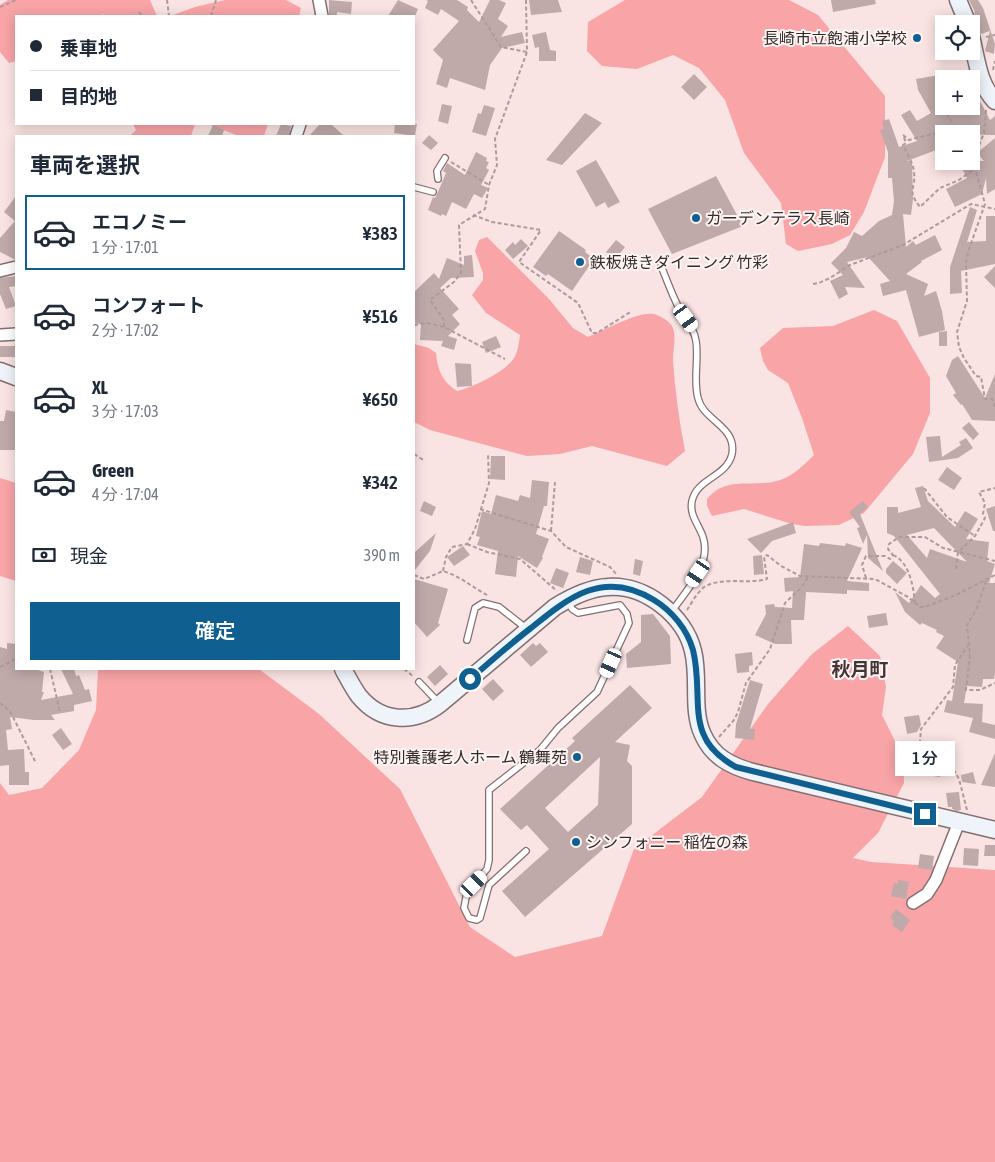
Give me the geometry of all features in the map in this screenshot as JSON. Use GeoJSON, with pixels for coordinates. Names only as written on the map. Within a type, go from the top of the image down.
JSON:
{"type":"FeatureCollection","features":[{"type":"Feature","properties":{"kind":"street"},"geometry":{"type":"LineString","coordinates":[[319,0],[322,15]]}},
{"type":"Feature","properties":{"kind":"street"},"geometry":{"type":"LineString","coordinates":[[958,0],[964,15]]}},
{"type":"Feature","properties":{"kind":"street"},"geometry":{"type":"LineString","coordinates":[[976,60],[980,78],[991,96]]}},
{"type":"Feature","properties":{"kind":"street"},"geometry":{"type":"LineString","coordinates":[[0,271],[15,267]]}},
{"type":"Feature","properties":{"kind":"street"},"geometry":{"type":"LineString","coordinates":[[0,335],[15,334]]}},
{"type":"Feature","properties":{"kind":"street"},"geometry":{"type":"LineString","coordinates":[[0,372],[15,376]]}},
{"type":"Feature","properties":{"kind":"street"},"geometry":{"type":"LineString","coordinates":[[343,670],[359,696],[379,713],[402,719],[429,712],[566,600],[609,586],[622,588],[648,596],[671,613],[683,628],[693,650],[702,733],[709,746],[724,761],[736,767],[990,829]]}},
{"type":"Feature","properties":{"kind":"street"},"geometry":{"type":"LineString","coordinates":[[913,903],[927,894],[936,880],[959,822]]}},
{"type":"Feature","properties":{"kind":"lane"},"geometry":{"type":"LineString","coordinates":[[438,180],[437,171],[445,158]]}},
{"type":"Feature","properties":{"kind":"lane"},"geometry":{"type":"LineString","coordinates":[[415,187],[433,192]]}},
{"type":"Feature","properties":{"kind":"lane"},"geometry":{"type":"LineString","coordinates":[[661,266],[678,306],[693,328],[696,344],[698,399],[703,410],[723,427],[728,434],[732,446],[730,459],[726,466],[695,490],[691,508],[694,521],[703,538],[704,560],[698,573],[671,613]]}},
{"type":"Feature","properties":{"kind":"lane"},"geometry":{"type":"LineString","coordinates":[[526,851],[490,885],[480,918],[477,920],[467,916],[464,908],[467,892],[487,869],[489,790],[535,754],[558,728],[597,692],[629,623],[627,614],[620,605],[578,613],[572,609],[566,600]]}},
{"type":"Feature","properties":{"kind":"lane"},"geometry":{"type":"LineString","coordinates":[[467,640],[475,608],[483,603],[499,607],[528,630]]}},
{"type":"Feature","properties":{"kind":"lane"},"geometry":{"type":"LineString","coordinates":[[419,682],[440,704]]}},
{"type":"Feature","properties":{"kind":"path"},"geometry":{"type":"LineString","coordinates":[[0,7],[16,0]]}},
{"type":"Feature","properties":{"kind":"path"},"geometry":{"type":"LineString","coordinates":[[167,0],[169,15]]}},
{"type":"Feature","properties":{"kind":"path"},"geometry":{"type":"LineString","coordinates":[[211,15],[216,0]]}},
{"type":"Feature","properties":{"kind":"path"},"geometry":{"type":"LineString","coordinates":[[471,0],[501,47],[527,52]]}},
{"type":"Feature","properties":{"kind":"path"},"geometry":{"type":"LineString","coordinates":[[444,327],[444,320],[430,300],[454,282],[461,273],[459,225],[485,209],[489,185],[498,165],[495,139],[527,52],[526,0]]}},
{"type":"Feature","properties":{"kind":"path"},"geometry":{"type":"LineString","coordinates":[[980,143],[984,134],[991,96]]}},
{"type":"Feature","properties":{"kind":"path"},"geometry":{"type":"LineString","coordinates":[[935,134],[909,140],[903,135],[906,143],[903,145],[914,171],[914,184],[911,192],[920,207],[940,188],[959,180],[973,170]]}},
{"type":"Feature","properties":{"kind":"path"},"geometry":{"type":"LineString","coordinates":[[445,158],[489,185]]}},
{"type":"Feature","properties":{"kind":"path"},"geometry":{"type":"LineString","coordinates":[[976,170],[985,208],[968,252],[966,263],[967,301],[957,332],[964,358],[976,376],[981,376],[986,399],[992,399],[995,407]]}},
{"type":"Feature","properties":{"kind":"path"},"geometry":{"type":"LineString","coordinates":[[813,284],[830,278],[850,265],[903,245],[971,204],[995,209]]}},
{"type":"Feature","properties":{"kind":"path"},"geometry":{"type":"LineString","coordinates":[[474,215],[492,222],[541,230],[519,262],[578,304],[592,333],[597,333],[632,311]]}},
{"type":"Feature","properties":{"kind":"path"},"geometry":{"type":"LineString","coordinates":[[415,325],[428,323],[444,327],[505,359]]}},
{"type":"Feature","properties":{"kind":"path"},"geometry":{"type":"LineString","coordinates":[[468,544],[475,529],[489,483],[488,453]]}},
{"type":"Feature","properties":{"kind":"path"},"geometry":{"type":"LineString","coordinates":[[415,455],[425,461]]}},
{"type":"Feature","properties":{"kind":"path"},"geometry":{"type":"LineString","coordinates":[[551,531],[555,482]]}},
{"type":"Feature","properties":{"kind":"path"},"geometry":{"type":"LineString","coordinates":[[924,488],[947,517],[975,536]]}},
{"type":"Feature","properties":{"kind":"path"},"geometry":{"type":"LineString","coordinates":[[956,569],[958,552],[975,536],[985,518],[983,514],[985,503],[979,492],[995,488]]}},
{"type":"Feature","properties":{"kind":"path"},"geometry":{"type":"LineString","coordinates":[[480,509],[551,531],[566,548],[614,570],[622,582],[622,588]]}},
{"type":"Feature","properties":{"kind":"path"},"geometry":{"type":"LineString","coordinates":[[915,605],[914,589],[909,574],[898,557],[893,555],[888,549],[889,544],[901,536],[924,537],[943,548],[995,561]]}},
{"type":"Feature","properties":{"kind":"path"},"geometry":{"type":"LineString","coordinates":[[415,575],[424,579],[443,571],[446,556],[452,546],[468,544],[487,552],[520,558],[566,600]]}},
{"type":"Feature","properties":{"kind":"path"},"geometry":{"type":"LineString","coordinates":[[687,610],[702,588],[709,585],[728,581],[754,582],[767,579],[764,557],[767,555],[780,566],[800,576],[873,578],[890,589],[908,597],[915,605],[925,607],[956,595],[995,575]]}},
{"type":"Feature","properties":{"kind":"path"},"geometry":{"type":"LineString","coordinates":[[866,579],[862,565],[866,556],[885,556],[890,559],[893,555]]}},
{"type":"Feature","properties":{"kind":"path"},"geometry":{"type":"LineString","coordinates":[[709,746],[727,730],[734,720],[746,683],[770,649],[785,603],[802,587],[808,577]]}},
{"type":"Feature","properties":{"kind":"path"},"geometry":{"type":"LineString","coordinates":[[986,580],[977,608],[967,625],[970,655],[966,690],[980,690],[995,683]]}},
{"type":"Feature","properties":{"kind":"path"},"geometry":{"type":"LineString","coordinates":[[969,644],[956,665],[953,687],[921,729],[920,741],[954,770],[959,780],[966,810],[990,829]]}},
{"type":"Feature","properties":{"kind":"path"},"geometry":{"type":"LineString","coordinates":[[0,667],[15,660]]}},
{"type":"Feature","properties":{"kind":"path"},"geometry":{"type":"LineString","coordinates":[[50,670],[60,712]]}},
{"type":"Feature","properties":{"kind":"path"},"geometry":{"type":"LineString","coordinates":[[405,670],[419,682]]}},
{"type":"Feature","properties":{"kind":"path"},"geometry":{"type":"LineString","coordinates":[[0,703],[10,712],[36,763]]}},
{"type":"Feature","properties":{"kind":"shaded area"},"geometry":{"type":"Polygon","coordinates":[[[8,0],[150,0],[157,15],[15,15],[15,61],[9,63],[0,52],[0,5],[8,0]]]}},
{"type":"Feature","properties":{"kind":"shaded area"},"geometry":{"type":"Polygon","coordinates":[[[225,0],[286,0],[301,8],[299,15],[173,15],[195,7],[225,0]]]}},
{"type":"Feature","properties":{"kind":"shaded area"},"geometry":{"type":"Polygon","coordinates":[[[625,0],[789,0],[818,15],[885,96],[885,157],[864,212],[850,235],[832,244],[798,251],[786,244],[781,203],[744,153],[725,100],[699,68],[673,55],[637,69],[602,66],[587,51],[588,22],[625,0]]]}},
{"type":"Feature","properties":{"kind":"shaded area"},"geometry":{"type":"Polygon","coordinates":[[[134,125],[195,125],[191,135],[131,135],[136,130],[134,125]]]}},
{"type":"Feature","properties":{"kind":"shaded area"},"geometry":{"type":"Polygon","coordinates":[[[211,125],[268,125],[264,135],[236,135],[211,125]]]}},
{"type":"Feature","properties":{"kind":"shaded area"},"geometry":{"type":"Polygon","coordinates":[[[487,237],[549,299],[573,328],[588,337],[639,315],[658,315],[672,326],[674,334],[673,360],[675,383],[685,451],[667,466],[592,446],[560,454],[527,456],[430,430],[415,422],[415,344],[429,348],[436,353],[442,375],[457,391],[496,374],[510,363],[516,353],[520,335],[486,313],[472,295],[483,280],[483,273],[475,251],[479,240],[487,237]]]}},
{"type":"Feature","properties":{"kind":"shaded area"},"geometry":{"type":"Polygon","coordinates":[[[874,310],[897,321],[930,378],[930,413],[913,454],[864,513],[839,525],[805,526],[792,524],[744,509],[712,516],[707,506],[707,499],[715,491],[732,484],[780,480],[794,473],[814,455],[788,383],[768,370],[763,361],[760,348],[783,328],[833,326],[874,310]]]}},
{"type":"Feature","properties":{"kind":"shaded area"},"geometry":{"type":"Polygon","coordinates":[[[0,478],[15,483],[15,581],[0,576],[0,478]]]}},
{"type":"Feature","properties":{"kind":"shaded area"},"geometry":{"type":"Polygon","coordinates":[[[848,626],[880,656],[886,687],[882,715],[903,757],[904,783],[878,833],[853,858],[871,862],[995,870],[995,1162],[0,1162],[0,783],[9,795],[42,788],[79,750],[96,710],[98,670],[260,670],[319,714],[400,789],[470,927],[515,957],[602,936],[634,849],[702,797],[768,704],[812,654],[848,626]]]}},
{"type":"Feature","properties":{"kind":"building"},"geometry":{"type":"Polygon","coordinates":[[[329,0],[352,2],[351,14],[337,12],[337,15],[329,15],[329,0]]]}},
{"type":"Feature","properties":{"kind":"building"},"geometry":{"type":"Polygon","coordinates":[[[398,0],[418,9],[415,16],[389,15],[398,0]]]}},
{"type":"Feature","properties":{"kind":"building"},"geometry":{"type":"Polygon","coordinates":[[[426,0],[457,0],[468,7],[467,10],[479,22],[490,0],[499,0],[506,3],[498,19],[508,26],[501,37],[522,32],[525,43],[502,48],[490,65],[485,90],[450,78],[447,88],[436,84],[443,60],[433,50],[459,21],[441,9],[438,15],[425,8],[428,1],[426,0]]]}},
{"type":"Feature","properties":{"kind":"building"},"geometry":{"type":"Polygon","coordinates":[[[529,0],[558,0],[562,12],[531,15],[529,0]]]}},
{"type":"Feature","properties":{"kind":"building"},"geometry":{"type":"Polygon","coordinates":[[[831,0],[875,0],[876,4],[833,12],[831,0]]]}},
{"type":"Feature","properties":{"kind":"building"},"geometry":{"type":"Polygon","coordinates":[[[969,0],[978,0],[983,8],[995,44],[994,54],[985,51],[990,31],[981,34],[980,15],[975,15],[969,0]]]}},
{"type":"Feature","properties":{"kind":"building"},"geometry":{"type":"Polygon","coordinates":[[[546,32],[550,50],[556,51],[556,61],[539,61],[539,47],[535,48],[532,35],[546,32]]]}},
{"type":"Feature","properties":{"kind":"building"},"geometry":{"type":"Polygon","coordinates":[[[694,74],[707,87],[694,100],[681,87],[694,74]]]}},
{"type":"Feature","properties":{"kind":"building"},"geometry":{"type":"Polygon","coordinates":[[[935,76],[935,115],[980,115],[980,101],[990,120],[995,116],[995,135],[980,135],[980,125],[935,125],[935,150],[907,161],[912,161],[913,199],[911,215],[903,214],[906,247],[913,241],[916,245],[935,235],[942,250],[921,261],[906,274],[928,284],[924,296],[936,291],[942,311],[945,330],[919,337],[906,290],[883,296],[880,284],[890,281],[868,257],[847,262],[865,288],[845,287],[848,294],[839,299],[830,281],[843,275],[831,263],[846,248],[854,232],[862,236],[879,221],[892,215],[894,201],[892,178],[888,178],[888,152],[880,130],[884,129],[882,121],[889,119],[899,147],[917,141],[901,115],[910,110],[917,121],[931,113],[918,90],[916,79],[935,76]]]}},
{"type":"Feature","properties":{"kind":"building"},"geometry":{"type":"Polygon","coordinates":[[[442,104],[452,106],[448,124],[438,121],[442,104]]]}},
{"type":"Feature","properties":{"kind":"building"},"geometry":{"type":"Polygon","coordinates":[[[484,105],[495,108],[486,136],[472,132],[478,113],[481,114],[484,105]]]}},
{"type":"Feature","properties":{"kind":"building"},"geometry":{"type":"Polygon","coordinates":[[[585,113],[602,123],[562,165],[546,160],[585,113]]]}},
{"type":"Feature","properties":{"kind":"building"},"geometry":{"type":"Polygon","coordinates":[[[417,124],[415,136],[394,133],[395,125],[417,124]]]}},
{"type":"Feature","properties":{"kind":"building"},"geometry":{"type":"Polygon","coordinates":[[[213,125],[224,130],[222,135],[208,135],[213,125]]]}},
{"type":"Feature","properties":{"kind":"building"},"geometry":{"type":"Polygon","coordinates":[[[281,125],[291,126],[289,135],[276,135],[281,125]]]}},
{"type":"Feature","properties":{"kind":"building"},"geometry":{"type":"Polygon","coordinates":[[[319,125],[332,125],[343,135],[310,135],[319,125]]]}},
{"type":"Feature","properties":{"kind":"building"},"geometry":{"type":"Polygon","coordinates":[[[429,135],[438,143],[431,150],[422,143],[429,135]]]}},
{"type":"Feature","properties":{"kind":"building"},"geometry":{"type":"Polygon","coordinates":[[[995,138],[995,189],[987,194],[986,178],[982,194],[955,207],[946,189],[967,178],[963,170],[980,170],[980,161],[984,161],[980,156],[980,150],[995,138]]]}},
{"type":"Feature","properties":{"kind":"building"},"geometry":{"type":"Polygon","coordinates":[[[476,152],[487,158],[486,161],[489,162],[486,168],[489,170],[481,185],[488,188],[482,198],[474,194],[466,209],[452,202],[446,216],[442,214],[441,216],[428,210],[446,173],[443,171],[447,163],[465,175],[476,152]]]}},
{"type":"Feature","properties":{"kind":"building"},"geometry":{"type":"Polygon","coordinates":[[[596,160],[620,202],[608,208],[605,202],[596,207],[576,171],[596,160]]]}},
{"type":"Feature","properties":{"kind":"building","name":"ガーデンテラス長崎"},"geometry":{"type":"Polygon","coordinates":[[[716,176],[743,226],[672,254],[648,209],[716,176]]]}},
{"type":"Feature","properties":{"kind":"building"},"geometry":{"type":"Polygon","coordinates":[[[15,197],[15,221],[4,212],[15,197]]]}},
{"type":"Feature","properties":{"kind":"building"},"geometry":{"type":"Polygon","coordinates":[[[970,207],[977,210],[967,242],[986,241],[986,216],[995,216],[995,264],[961,271],[962,293],[950,294],[950,267],[970,207]]]}},
{"type":"Feature","properties":{"kind":"building"},"geometry":{"type":"Polygon","coordinates":[[[15,221],[15,260],[0,252],[0,238],[15,221]]]}},
{"type":"Feature","properties":{"kind":"building","name":"鉄板焼きダイニング 竹彩"},"geometry":{"type":"Polygon","coordinates":[[[559,231],[586,250],[585,252],[594,259],[572,291],[548,274],[546,276],[533,267],[559,231]]]}},
{"type":"Feature","properties":{"kind":"building"},"geometry":{"type":"Polygon","coordinates":[[[521,239],[528,246],[513,259],[505,250],[513,242],[515,245],[521,239]]]}},
{"type":"Feature","properties":{"kind":"building"},"geometry":{"type":"Polygon","coordinates":[[[616,240],[625,247],[615,260],[606,252],[616,240]]]}},
{"type":"Feature","properties":{"kind":"building"},"geometry":{"type":"Polygon","coordinates":[[[472,255],[474,277],[451,278],[440,288],[459,309],[452,315],[460,324],[448,336],[457,339],[454,350],[441,346],[443,341],[420,340],[421,324],[415,323],[415,291],[434,273],[439,279],[447,258],[464,265],[464,256],[472,255]]]}},
{"type":"Feature","properties":{"kind":"building"},"geometry":{"type":"Polygon","coordinates":[[[995,266],[995,288],[984,277],[995,266]]]}},
{"type":"Feature","properties":{"kind":"building"},"geometry":{"type":"Polygon","coordinates":[[[15,276],[15,286],[9,287],[15,306],[6,309],[0,294],[0,278],[15,276]]]}},
{"type":"Feature","properties":{"kind":"building"},"geometry":{"type":"Polygon","coordinates":[[[947,331],[947,346],[939,346],[939,332],[947,331]]]}},
{"type":"Feature","properties":{"kind":"building"},"geometry":{"type":"Polygon","coordinates":[[[496,336],[501,347],[486,353],[482,342],[496,336]]]}},
{"type":"Feature","properties":{"kind":"building"},"geometry":{"type":"Polygon","coordinates":[[[0,346],[15,346],[15,357],[0,357],[0,346]]]}},
{"type":"Feature","properties":{"kind":"building"},"geometry":{"type":"Polygon","coordinates":[[[958,356],[985,398],[995,374],[995,421],[972,420],[962,404],[953,395],[956,393],[946,376],[952,360],[958,356]]]}},
{"type":"Feature","properties":{"kind":"building"},"geometry":{"type":"Polygon","coordinates":[[[455,363],[471,364],[472,386],[457,387],[455,363]]]}},
{"type":"Feature","properties":{"kind":"building"},"geometry":{"type":"Polygon","coordinates":[[[6,410],[15,412],[15,450],[0,450],[0,421],[4,421],[6,410]]]}},
{"type":"Feature","properties":{"kind":"building"},"geometry":{"type":"Polygon","coordinates":[[[969,422],[979,434],[973,440],[962,428],[969,422]]]}},
{"type":"Feature","properties":{"kind":"building"},"geometry":{"type":"Polygon","coordinates":[[[940,436],[942,457],[961,445],[959,442],[966,438],[973,448],[958,458],[929,462],[926,437],[940,436]]]}},
{"type":"Feature","properties":{"kind":"building"},"geometry":{"type":"Polygon","coordinates":[[[491,456],[505,456],[505,480],[490,479],[491,456]]]}},
{"type":"Feature","properties":{"kind":"building"},"geometry":{"type":"Polygon","coordinates":[[[947,467],[962,478],[954,490],[938,480],[947,467]]]}},
{"type":"Feature","properties":{"kind":"building"},"geometry":{"type":"Polygon","coordinates":[[[532,480],[549,482],[547,506],[544,506],[536,534],[549,539],[543,558],[537,568],[518,556],[516,577],[495,574],[498,551],[477,545],[480,537],[476,536],[482,511],[491,514],[496,495],[518,501],[520,495],[530,498],[532,480]]]}},
{"type":"Feature","properties":{"kind":"building"},"geometry":{"type":"Polygon","coordinates":[[[923,486],[928,501],[955,527],[965,511],[978,519],[966,539],[989,542],[987,561],[995,564],[989,583],[995,583],[995,673],[994,679],[983,679],[982,687],[967,686],[964,703],[983,704],[982,722],[995,725],[995,739],[969,732],[973,718],[944,712],[947,700],[952,701],[958,662],[936,648],[944,636],[936,632],[937,630],[922,623],[920,625],[905,612],[895,592],[909,603],[921,585],[935,598],[940,594],[894,536],[887,533],[887,507],[898,507],[898,513],[921,507],[915,488],[923,486]],[[934,528],[907,535],[927,558],[930,549],[967,562],[934,528]]]}},
{"type":"Feature","properties":{"kind":"building"},"geometry":{"type":"Polygon","coordinates":[[[424,501],[436,507],[432,516],[420,511],[424,501]]]}},
{"type":"Feature","properties":{"kind":"building"},"geometry":{"type":"Polygon","coordinates":[[[863,501],[868,507],[860,514],[883,571],[868,558],[867,535],[863,544],[857,528],[860,527],[849,512],[863,501]]]}},
{"type":"Feature","properties":{"kind":"building"},"geometry":{"type":"Polygon","coordinates":[[[995,506],[995,531],[993,531],[986,509],[995,506]]]}},
{"type":"Feature","properties":{"kind":"building"},"geometry":{"type":"Polygon","coordinates":[[[793,522],[796,533],[772,541],[761,553],[747,539],[793,522]]]}},
{"type":"Feature","properties":{"kind":"building"},"geometry":{"type":"Polygon","coordinates":[[[436,533],[430,551],[415,570],[415,552],[436,533]]]}},
{"type":"Feature","properties":{"kind":"building"},"geometry":{"type":"Polygon","coordinates":[[[820,543],[845,546],[846,543],[862,548],[847,581],[869,583],[869,591],[847,590],[847,594],[806,592],[804,620],[791,620],[792,644],[775,644],[755,635],[766,614],[765,605],[774,604],[775,607],[792,608],[793,591],[785,592],[784,578],[800,577],[804,544],[819,546],[820,543]]]}},
{"type":"Feature","properties":{"kind":"building"},"geometry":{"type":"Polygon","coordinates":[[[463,546],[470,555],[454,566],[447,557],[463,546]]]}},
{"type":"Feature","properties":{"kind":"building"},"geometry":{"type":"Polygon","coordinates":[[[762,555],[764,574],[754,575],[753,556],[762,555]]]}},
{"type":"Feature","properties":{"kind":"building"},"geometry":{"type":"Polygon","coordinates":[[[580,557],[593,561],[590,575],[576,572],[580,557]]]}},
{"type":"Feature","properties":{"kind":"building"},"geometry":{"type":"Polygon","coordinates":[[[635,559],[643,561],[640,576],[633,574],[635,559]]]}},
{"type":"Feature","properties":{"kind":"building"},"geometry":{"type":"Polygon","coordinates":[[[893,561],[907,573],[897,584],[886,573],[886,569],[893,561]]]}},
{"type":"Feature","properties":{"kind":"building"},"geometry":{"type":"Polygon","coordinates":[[[556,568],[569,573],[563,588],[550,583],[556,568]]]}},
{"type":"Feature","properties":{"kind":"building"},"geometry":{"type":"Polygon","coordinates":[[[415,579],[448,589],[438,623],[440,625],[427,637],[415,623],[415,579]]]}},
{"type":"Feature","properties":{"kind":"building"},"geometry":{"type":"Polygon","coordinates":[[[886,613],[888,625],[869,628],[867,616],[886,613]]]}},
{"type":"Feature","properties":{"kind":"building"},"geometry":{"type":"Polygon","coordinates":[[[653,614],[670,636],[671,664],[627,668],[626,654],[641,642],[641,615],[653,614]]]}},
{"type":"Feature","properties":{"kind":"building"},"geometry":{"type":"Polygon","coordinates":[[[7,643],[15,644],[15,670],[38,670],[44,672],[42,692],[44,692],[41,700],[73,694],[61,670],[74,670],[76,676],[79,675],[85,690],[89,689],[92,701],[74,705],[74,711],[51,715],[55,720],[10,717],[12,729],[6,730],[8,750],[24,749],[25,772],[29,772],[29,785],[9,785],[9,765],[0,766],[0,647],[7,649],[7,643]]]}},
{"type":"Feature","properties":{"kind":"building"},"geometry":{"type":"Polygon","coordinates":[[[533,643],[536,646],[540,643],[548,652],[531,667],[520,655],[533,643]]]}},
{"type":"Feature","properties":{"kind":"building"},"geometry":{"type":"Polygon","coordinates":[[[752,652],[753,665],[749,666],[749,672],[737,673],[735,654],[752,652]]]}},
{"type":"Feature","properties":{"kind":"building"},"geometry":{"type":"Polygon","coordinates":[[[440,665],[448,674],[435,686],[427,677],[440,665]]]}},
{"type":"Feature","properties":{"kind":"building"},"geometry":{"type":"Polygon","coordinates":[[[493,679],[504,691],[493,701],[482,689],[493,679]]]}},
{"type":"Feature","properties":{"kind":"building"},"geometry":{"type":"Polygon","coordinates":[[[750,680],[763,684],[750,729],[755,729],[754,740],[735,738],[736,724],[750,680]]]}},
{"type":"Feature","properties":{"kind":"building"},"geometry":{"type":"Polygon","coordinates":[[[630,685],[652,708],[615,742],[630,745],[627,761],[632,766],[632,824],[525,917],[502,891],[549,849],[527,825],[521,830],[500,809],[575,741],[572,738],[630,685]],[[600,757],[545,808],[568,832],[598,805],[600,757]]]}},
{"type":"Feature","properties":{"kind":"building"},"geometry":{"type":"Polygon","coordinates":[[[919,715],[921,725],[917,732],[907,734],[904,717],[919,715]]]}},
{"type":"Feature","properties":{"kind":"building"},"geometry":{"type":"Polygon","coordinates":[[[61,728],[72,744],[63,750],[52,735],[61,728]]]}},
{"type":"Feature","properties":{"kind":"building"},"geometry":{"type":"Polygon","coordinates":[[[995,753],[995,787],[981,785],[995,753]]]}},
{"type":"Feature","properties":{"kind":"building"},"geometry":{"type":"Polygon","coordinates":[[[922,763],[942,767],[940,777],[920,774],[922,763]]]}},
{"type":"Feature","properties":{"kind":"building"},"geometry":{"type":"Polygon","coordinates":[[[973,772],[976,784],[962,782],[961,775],[973,772]]]}},
{"type":"Feature","properties":{"kind":"building"},"geometry":{"type":"Polygon","coordinates":[[[959,792],[961,810],[957,811],[952,809],[952,807],[948,807],[946,793],[959,792]]]}},
{"type":"Feature","properties":{"kind":"building"},"geometry":{"type":"Polygon","coordinates":[[[985,845],[995,845],[995,856],[984,856],[985,845]]]}},
{"type":"Feature","properties":{"kind":"building"},"geometry":{"type":"Polygon","coordinates":[[[964,848],[979,849],[978,866],[963,865],[964,848]]]}},
{"type":"Feature","properties":{"kind":"building"},"geometry":{"type":"Polygon","coordinates":[[[920,854],[934,856],[932,870],[918,868],[920,854]]]}},
{"type":"Feature","properties":{"kind":"building"},"geometry":{"type":"Polygon","coordinates":[[[898,880],[909,882],[906,899],[891,896],[894,883],[898,884],[898,880]]]}},
{"type":"Feature","properties":{"kind":"building"},"geometry":{"type":"Polygon","coordinates":[[[896,909],[910,920],[902,932],[892,925],[894,922],[890,917],[896,909]]]}},
{"type":"Feature","properties":{"kind":"place","name":"長崎市立飽浦小学校"},"geometry":{"type":"Point","coordinates":[917,38]}},
{"type":"Feature","properties":{"kind":"place","name":"ガーデンテラス長崎"},"geometry":{"type":"Point","coordinates":[696,218]}},
{"type":"Feature","properties":{"kind":"place","name":"鉄板焼きダイニング 竹彩"},"geometry":{"type":"Point","coordinates":[580,262]}},
{"type":"Feature","properties":{"kind":"place","name":"特別養護老人ホーム 鶴舞苑"},"geometry":{"type":"Point","coordinates":[577,757]}},
{"type":"Feature","properties":{"kind":"place","name":"シンフォニー 稲佐の森"},"geometry":{"type":"Point","coordinates":[576,842]}},
{"type":"Feature","properties":{"kind":"district","name":"秋月町"},"geometry":{"type":"Point","coordinates":[860,669]}},
{"type":"Feature","properties":{"kind":"route"},"geometry":{"type":"LineString","coordinates":[[470,679],[567,599],[578,594],[609,586],[630,590],[648,596],[671,613],[690,640],[695,661],[698,708],[702,733],[709,746],[724,761],[736,767],[925,814]]}}]}
